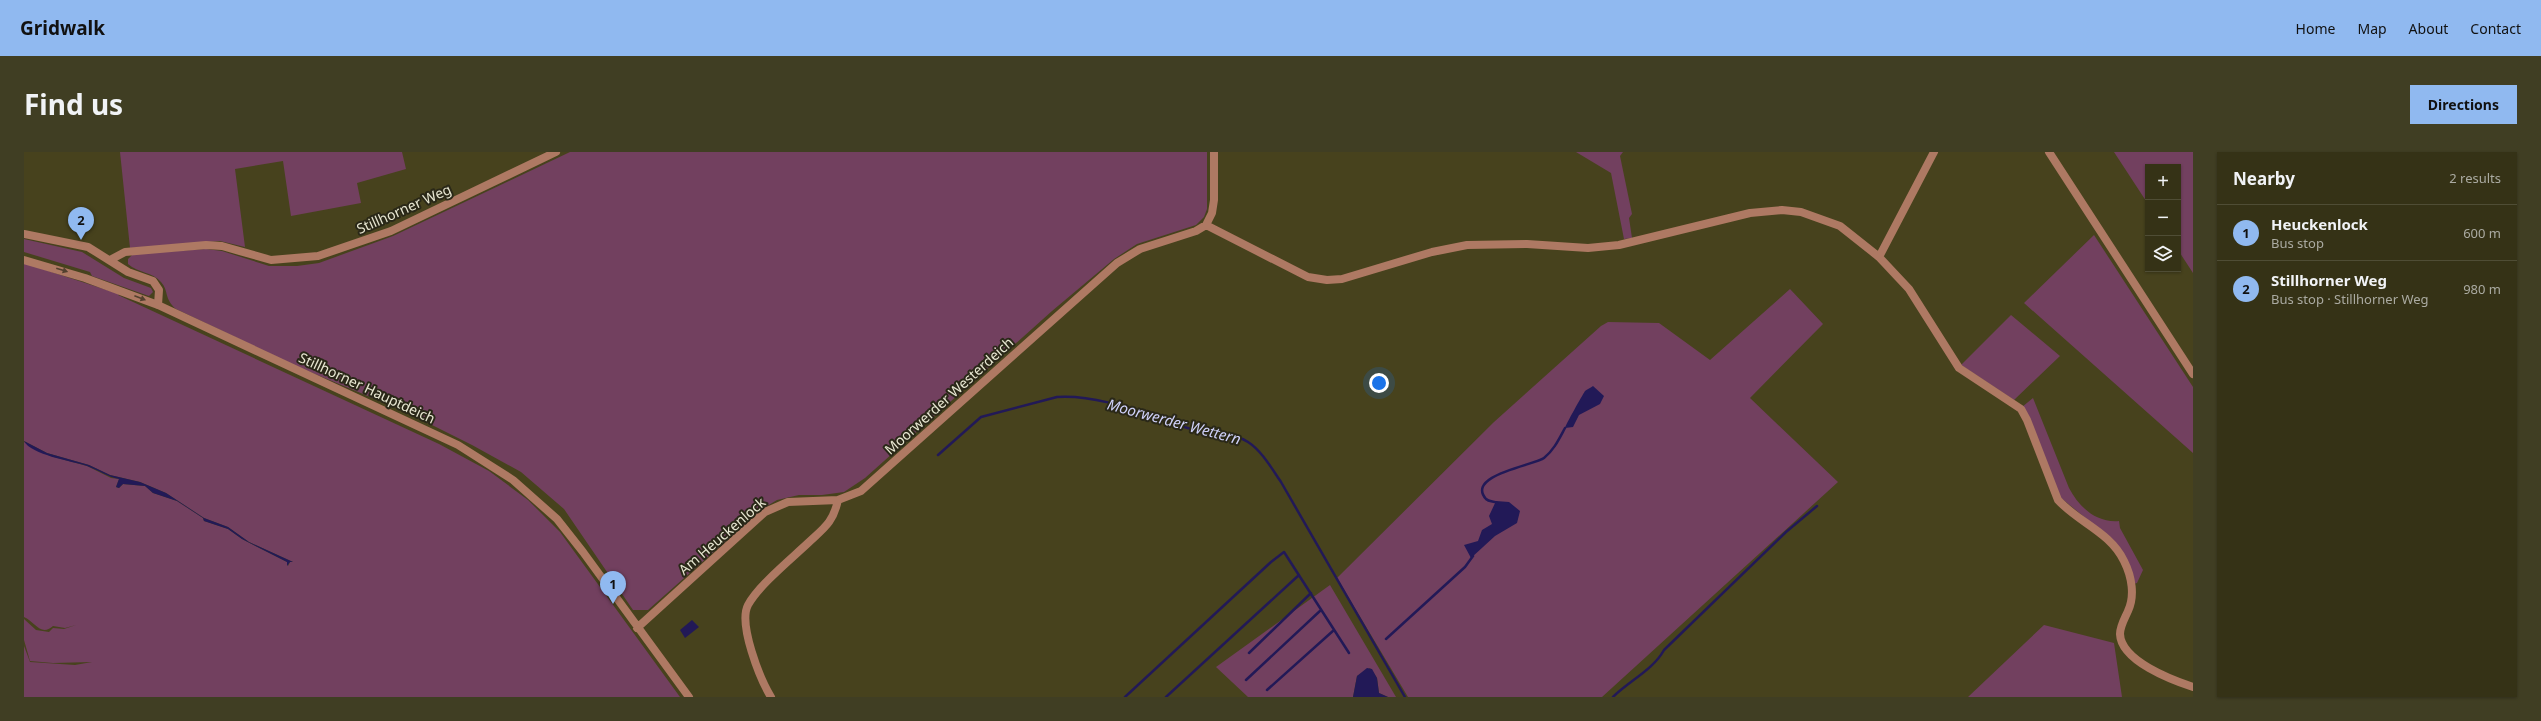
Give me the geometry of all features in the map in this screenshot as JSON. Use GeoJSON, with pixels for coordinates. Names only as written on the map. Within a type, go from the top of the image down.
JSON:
{"type":"FeatureCollection","features":[{"type":"Feature","properties":{"kind":"street","name":"Stillhorner Weg"},"geometry":{"type":"LineString","coordinates":[[110,260],[125,252],[206,245],[222,246],[271,260],[287,261],[318,256],[391,232],[556,152]]}},
{"type":"Feature","properties":{"kind":"street"},"geometry":{"type":"LineString","coordinates":[[1214,152],[1214,200],[1212,213],[1206,224],[1308,277],[1327,280],[1342,279],[1432,252],[1467,245],[1527,244],[1588,248],[1619,245],[1765,210],[1795,211],[1819,217],[1840,226],[1879,257],[1909,289],[1959,368],[2021,409],[2027,420],[2058,500],[2066,509],[2113,543],[2124,562],[2132,594],[2120,634],[2129,654],[2174,680],[2193,688]]}},
{"type":"Feature","properties":{"kind":"street"},"geometry":{"type":"LineString","coordinates":[[1879,257],[1934,152]]}},
{"type":"Feature","properties":{"kind":"street"},"geometry":{"type":"LineString","coordinates":[[2049,152],[2193,374]]}},
{"type":"Feature","properties":{"kind":"street","name":"Moorwerder Westerdeich"},"geometry":{"type":"LineString","coordinates":[[838,500],[849,497],[872,483],[1117,263],[1140,250],[1196,231],[1206,224]]}},
{"type":"Feature","properties":{"kind":"street"},"geometry":{"type":"LineString","coordinates":[[24,234],[88,247],[128,272],[157,284],[160,297],[158,305]]}},
{"type":"Feature","properties":{"kind":"street","name":"Stillhorner Hauptdeich"},"geometry":{"type":"LineString","coordinates":[[24,260],[70,273],[158,305],[458,445],[494,466],[530,494],[557,519],[583,552],[637,628],[689,697]]}},
{"type":"Feature","properties":{"kind":"street"},"geometry":{"type":"LineString","coordinates":[[771,697],[760,676],[746,621],[749,604],[789,561],[832,520],[838,500]]}},
{"type":"Feature","properties":{"kind":"street","name":"Am Heuckenlock"},"geometry":{"type":"LineString","coordinates":[[637,628],[765,512],[788,502],[838,500]]}},
{"type":"Feature","properties":{"kind":"shaded area"},"geometry":{"type":"Polygon","coordinates":[[[120,152],[402,152],[406,169],[357,183],[361,203],[291,216],[283,161],[235,169],[245,247],[220,241],[130,248],[120,152]]]}},
{"type":"Feature","properties":{"kind":"shaded area"},"geometry":{"type":"Polygon","coordinates":[[[570,152],[1207,152],[1207,209],[1204,217],[1196,225],[1137,244],[1114,259],[1052,311],[865,478],[844,492],[822,495],[799,495],[777,500],[762,509],[648,610],[633,610],[564,509],[521,472],[472,445],[404,411],[298,367],[176,309],[170,302],[163,285],[158,279],[128,264],[128,259],[133,254],[206,249],[222,251],[269,266],[297,266],[319,263],[393,236],[570,152]]]}},
{"type":"Feature","properties":{"kind":"shaded area"},"geometry":{"type":"Polygon","coordinates":[[[1576,152],[1623,152],[1620,156],[1632,214],[1629,218],[1632,238],[1624,239],[1611,173],[1576,152]]]}},
{"type":"Feature","properties":{"kind":"shaded area"},"geometry":{"type":"Polygon","coordinates":[[[2114,152],[2193,152],[2193,273],[2181,255],[2181,164],[2145,164],[2145,199],[2114,152]]]}},
{"type":"Feature","properties":{"kind":"shaded area"},"geometry":{"type":"Polygon","coordinates":[[[2094,235],[2193,387],[2193,453],[2024,303],[2094,235]]]}},
{"type":"Feature","properties":{"kind":"shaded area"},"geometry":{"type":"Polygon","coordinates":[[[24,239],[82,252],[124,278],[151,288],[153,292],[149,296],[92,276],[90,272],[24,252],[24,239]]]}},
{"type":"Feature","properties":{"kind":"shaded area"},"geometry":{"type":"Polygon","coordinates":[[[24,263],[119,294],[118,295],[439,444],[489,471],[528,500],[560,532],[680,697],[24,697],[24,646],[30,662],[75,665],[92,662],[53,663],[30,661],[24,640],[24,619],[36,630],[49,632],[53,628],[64,629],[76,625],[65,628],[53,626],[45,630],[38,628],[24,617],[24,442],[50,456],[87,466],[111,478],[119,479],[116,487],[119,488],[123,484],[145,486],[153,493],[177,501],[203,518],[204,521],[228,529],[242,539],[287,562],[288,566],[290,562],[293,562],[249,542],[228,527],[204,518],[166,493],[140,482],[110,475],[89,465],[47,453],[24,441],[24,263]]]}},
{"type":"Feature","properties":{"kind":"shaded area"},"geometry":{"type":"Polygon","coordinates":[[[1790,289],[1823,324],[1750,398],[1838,482],[1602,697],[1408,697],[1337,578],[1494,422],[1601,326],[1608,322],[1659,323],[1710,360],[1790,289]]]}},
{"type":"Feature","properties":{"kind":"shaded area"},"geometry":{"type":"Polygon","coordinates":[[[2011,315],[2060,356],[2014,400],[1961,365],[2011,315]]]}},
{"type":"Feature","properties":{"kind":"shaded area"},"geometry":{"type":"Polygon","coordinates":[[[1593,386],[1604,396],[1600,404],[1579,415],[1573,427],[1565,428],[1585,391],[1593,386]]]}},
{"type":"Feature","properties":{"kind":"shaded area"},"geometry":{"type":"Polygon","coordinates":[[[2033,398],[2073,495],[2083,507],[2096,516],[2111,521],[2119,521],[2120,528],[2143,570],[2137,583],[2133,584],[2115,542],[2061,498],[2022,407],[2033,398]]]}},
{"type":"Feature","properties":{"kind":"shaded area"},"geometry":{"type":"Polygon","coordinates":[[[24,441],[47,453],[89,465],[110,475],[140,482],[166,493],[204,518],[228,527],[249,542],[293,562],[290,562],[287,566],[287,562],[242,539],[228,529],[204,521],[203,518],[177,501],[153,493],[145,486],[123,484],[119,488],[116,487],[119,479],[87,466],[43,454],[28,446],[24,441]]]}},
{"type":"Feature","properties":{"kind":"shaded area"},"geometry":{"type":"Polygon","coordinates":[[[1496,501],[1509,502],[1520,511],[1517,523],[1495,536],[1471,558],[1464,545],[1478,541],[1482,530],[1492,524],[1489,516],[1496,501]]]}},
{"type":"Feature","properties":{"kind":"shaded area"},"geometry":{"type":"Polygon","coordinates":[[[1330,585],[1396,697],[1388,697],[1379,693],[1377,678],[1370,668],[1357,676],[1353,697],[1248,697],[1216,667],[1330,585]]]}},
{"type":"Feature","properties":{"kind":"shaded area"},"geometry":{"type":"Polygon","coordinates":[[[692,620],[699,627],[685,638],[680,630],[692,620]]]}},
{"type":"Feature","properties":{"kind":"shaded area"},"geometry":{"type":"Polygon","coordinates":[[[2044,625],[2114,643],[2122,697],[1968,697],[2044,625]]]}},
{"type":"Feature","properties":{"kind":"shaded area"},"geometry":{"type":"Polygon","coordinates":[[[1367,668],[1372,669],[1377,678],[1379,693],[1388,697],[1353,697],[1357,676],[1367,668]]]}},
{"type":"Feature","properties":{"kind":"waterway","name":"Moorwerder Wettern"},"geometry":{"type":"LineString","coordinates":[[938,455],[981,417],[1057,397],[1075,397],[1111,403],[1198,431],[1243,439],[1258,450],[1281,482],[1405,697]]}},
{"type":"Feature","properties":{"kind":"waterway"},"geometry":{"type":"LineString","coordinates":[[1497,503],[1486,499],[1482,491],[1485,483],[1504,472],[1544,458],[1553,448],[1565,428]]}},
{"type":"Feature","properties":{"kind":"waterway"},"geometry":{"type":"LineString","coordinates":[[1613,697],[1654,664],[1664,650],[1786,532],[1817,506]]}},
{"type":"Feature","properties":{"kind":"waterway"},"geometry":{"type":"LineString","coordinates":[[1125,697],[1271,562],[1284,552],[1349,653]]}},
{"type":"Feature","properties":{"kind":"waterway"},"geometry":{"type":"LineString","coordinates":[[1386,639],[1465,567],[1473,556]]}},
{"type":"Feature","properties":{"kind":"waterway"},"geometry":{"type":"LineString","coordinates":[[1166,697],[1299,575]]}},
{"type":"Feature","properties":{"kind":"waterway"},"geometry":{"type":"LineString","coordinates":[[1249,653],[1311,593]]}},
{"type":"Feature","properties":{"kind":"waterway"},"geometry":{"type":"LineString","coordinates":[[1246,680],[1321,610]]}},
{"type":"Feature","properties":{"kind":"waterway"},"geometry":{"type":"LineString","coordinates":[[1267,690],[1334,630]]}},
{"type":"Feature","properties":{"kind":"place","name":"Stillhorner Weg"},"geometry":{"type":"Point","coordinates":[81,240]}},
{"type":"Feature","properties":{"kind":"place","name":"Heuckenlock"},"geometry":{"type":"Point","coordinates":[613,604]}}]}
